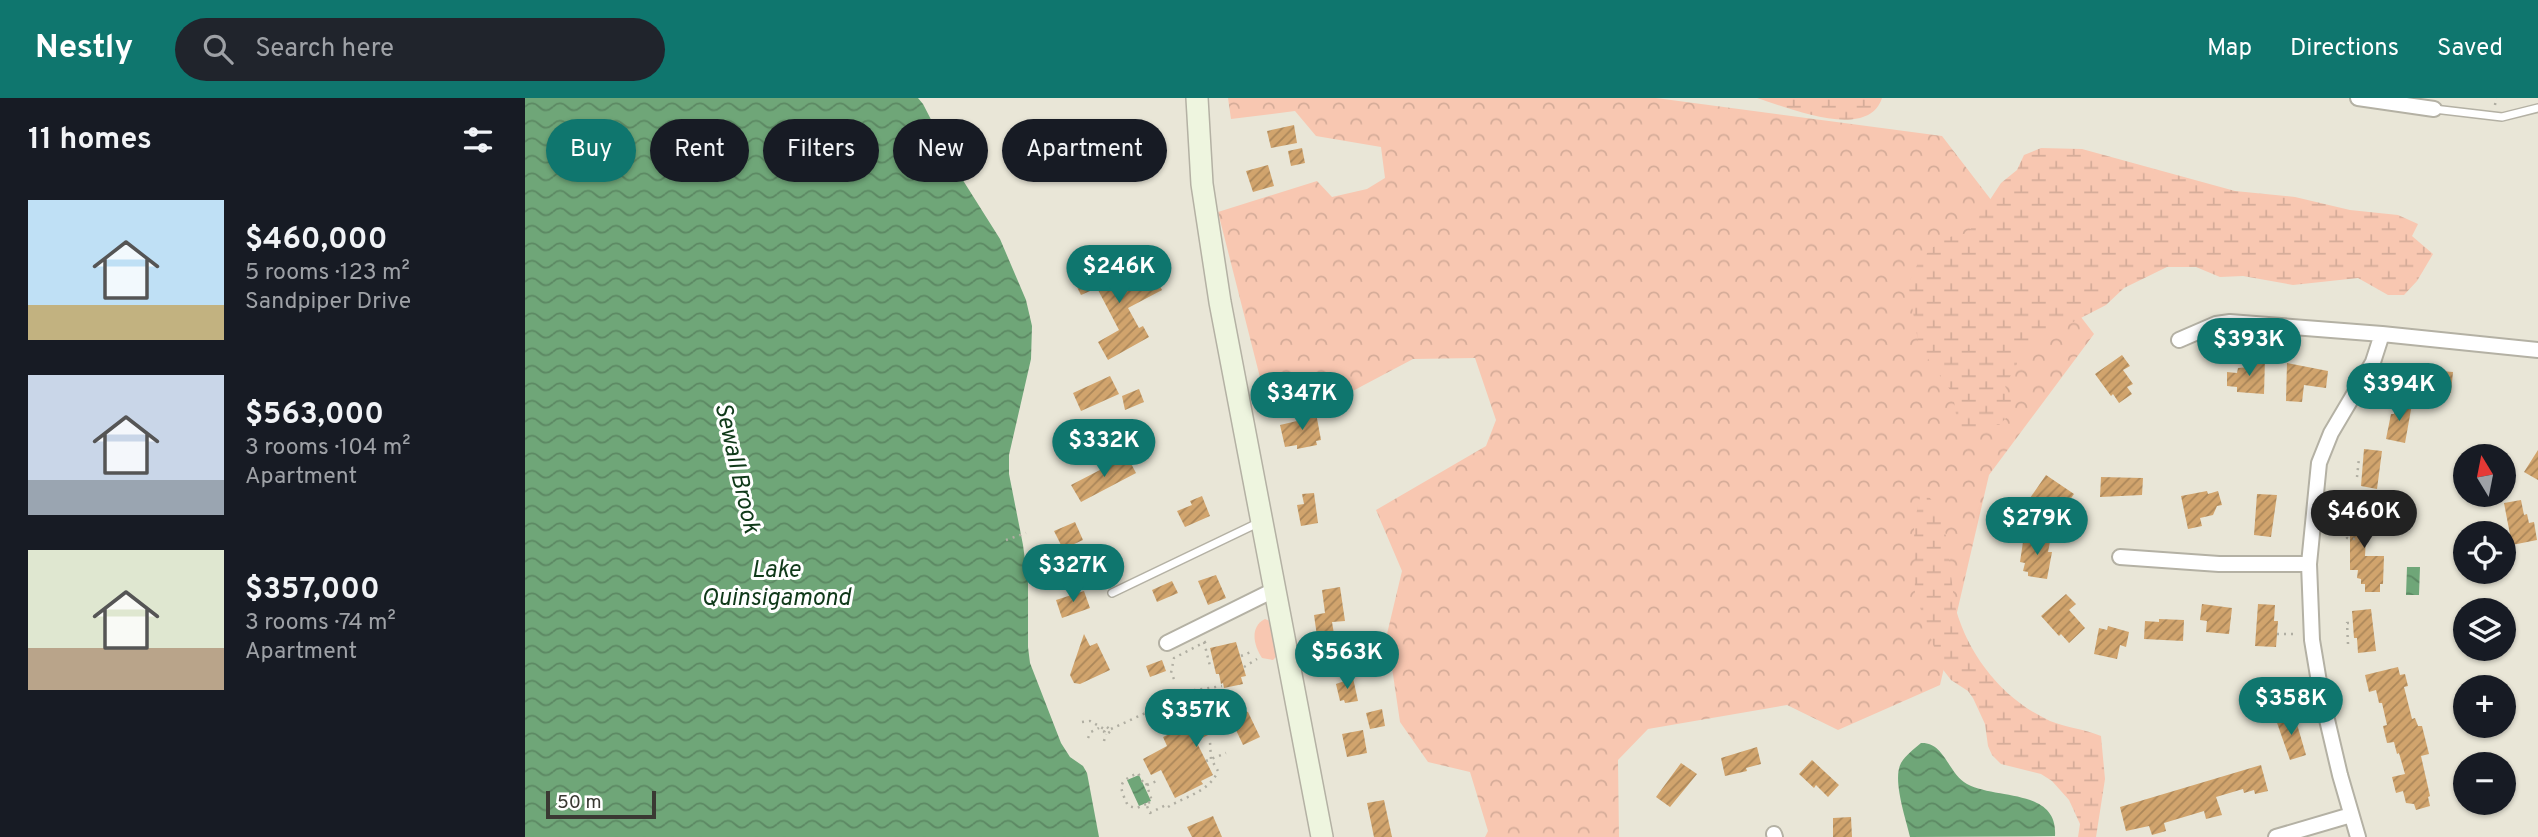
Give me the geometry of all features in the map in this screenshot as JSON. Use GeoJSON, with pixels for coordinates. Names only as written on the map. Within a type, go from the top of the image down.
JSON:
{"type":"FeatureCollection","features":[{"type":"Feature","properties":{"kind":"main road"},"geometry":{"type":"LineString","coordinates":[[1197,98],[1204,200],[1220,302],[1322,837]]}},
{"type":"Feature","properties":{"kind":"street"},"geometry":{"type":"LineString","coordinates":[[2358,98],[2434,109]]}},
{"type":"Feature","properties":{"kind":"street"},"geometry":{"type":"LineString","coordinates":[[2179,340],[2216,324],[2229,322],[2538,350]]}},
{"type":"Feature","properties":{"kind":"street"},"geometry":{"type":"LineString","coordinates":[[2358,837],[2324,705],[2313,645],[2309,564],[2319,463],[2331,433],[2373,362],[2382,334]]}},
{"type":"Feature","properties":{"kind":"street"},"geometry":{"type":"LineString","coordinates":[[2120,557],[2219,564],[2309,564]]}},
{"type":"Feature","properties":{"kind":"street"},"geometry":{"type":"LineString","coordinates":[[1167,643],[1274,590]]}},
{"type":"Feature","properties":{"kind":"street"},"geometry":{"type":"LineString","coordinates":[[2276,837],[2351,815]]}},
{"type":"Feature","properties":{"kind":"lane"},"geometry":{"type":"LineString","coordinates":[[2434,109],[2502,117],[2538,108]]}},
{"type":"Feature","properties":{"kind":"lane"},"geometry":{"type":"LineString","coordinates":[[1112,593],[1261,522]]}},
{"type":"Feature","properties":{"kind":"path"},"geometry":{"type":"LineString","coordinates":[[2357,477],[2359,458]]}},
{"type":"Feature","properties":{"kind":"path"},"geometry":{"type":"LineString","coordinates":[[2346,509],[2347,538],[2369,541],[2371,531]]}},
{"type":"Feature","properties":{"kind":"path"},"geometry":{"type":"LineString","coordinates":[[1006,540],[1026,533]]}},
{"type":"Feature","properties":{"kind":"path"},"geometry":{"type":"LineString","coordinates":[[2348,644],[2347,623],[2353,623]]}},
{"type":"Feature","properties":{"kind":"path"},"geometry":{"type":"LineString","coordinates":[[2277,634],[2297,634]]}},
{"type":"Feature","properties":{"kind":"path"},"geometry":{"type":"LineString","coordinates":[[1174,679],[1171,673],[1174,658],[1205,642],[1210,666]]}},
{"type":"Feature","properties":{"kind":"path"},"geometry":{"type":"LineString","coordinates":[[1241,656],[1253,651]]}},
{"type":"Feature","properties":{"kind":"path"},"geometry":{"type":"LineString","coordinates":[[1244,667],[1257,659]]}},
{"type":"Feature","properties":{"kind":"path"},"geometry":{"type":"LineString","coordinates":[[1104,741],[1107,727],[1111,729],[1201,688],[1222,686]]}},
{"type":"Feature","properties":{"kind":"path"},"geometry":{"type":"LineString","coordinates":[[1165,709],[1171,697]]}},
{"type":"Feature","properties":{"kind":"path"},"geometry":{"type":"LineString","coordinates":[[1161,701],[1174,704]]}},
{"type":"Feature","properties":{"kind":"path"},"geometry":{"type":"LineString","coordinates":[[1082,722],[1095,723],[1105,731]]}},
{"type":"Feature","properties":{"kind":"path"},"geometry":{"type":"LineString","coordinates":[[1088,738],[1091,732],[1099,728]]}},
{"type":"Feature","properties":{"kind":"path"},"geometry":{"type":"LineString","coordinates":[[1146,804],[1150,813],[1207,787],[1218,771],[1208,760],[1210,742]]}},
{"type":"Feature","properties":{"kind":"path"},"geometry":{"type":"LineString","coordinates":[[1208,760],[1226,753]]}},
{"type":"Feature","properties":{"kind":"path"},"geometry":{"type":"LineString","coordinates":[[1138,773],[1147,785],[1149,788],[1146,789],[1152,801],[1137,808],[1128,806],[1121,783],[1131,774],[1138,773]]}},
{"type":"Feature","properties":{"kind":"path"},"geometry":{"type":"LineString","coordinates":[[1147,785],[1157,781]]}},
{"type":"Feature","properties":{"kind":"green space"},"geometry":{"type":"Polygon","coordinates":[[[1228,98],[1656,98],[1942,136],[2094,334],[1989,475],[1940,685],[1838,730],[1787,705],[1648,729],[1618,760],[1619,837],[1485,837],[1488,831],[1470,772],[1428,762],[1400,722],[1387,634],[1402,571],[1376,510],[1486,446],[1496,420],[1475,358],[1413,359],[1330,403],[1267,405],[1218,212],[1317,181],[1332,197],[1367,189],[1385,178],[1381,147],[1316,136],[1295,111],[1231,119],[1228,98]]]}},
{"type":"Feature","properties":{"kind":"green space"},"geometry":{"type":"Polygon","coordinates":[[[1757,98],[1882,98],[1874,111],[1861,118],[1844,120],[1806,114],[1757,98]]]}},
{"type":"Feature","properties":{"kind":"green space"},"geometry":{"type":"Polygon","coordinates":[[[2041,148],[2082,149],[2235,191],[2295,197],[2350,210],[2398,215],[2418,224],[2412,236],[2433,254],[2417,281],[2404,295],[2388,295],[2358,278],[2293,285],[2243,276],[2220,277],[2196,267],[2167,267],[2124,288],[2106,305],[2017,351],[2017,364],[2005,386],[2012,403],[2009,415],[1999,425],[1982,424],[1960,442],[1953,394],[1919,346],[1908,284],[1919,261],[1945,238],[1968,233],[2001,183],[2017,170],[2024,155],[2041,148]]]}},
{"type":"Feature","properties":{"kind":"green space"},"geometry":{"type":"Polygon","coordinates":[[[1920,497],[1929,497],[1939,513],[1947,539],[1956,610],[1970,645],[1991,676],[2018,702],[2033,712],[2050,721],[2101,736],[2105,779],[2096,837],[2078,837],[2080,824],[2069,800],[2052,781],[2041,774],[2001,764],[1992,755],[1985,724],[1973,698],[1968,691],[1951,680],[1941,667],[1915,593],[1914,524],[1920,497]]]}},
{"type":"Feature","properties":{"kind":"green space"},"geometry":{"type":"Polygon","coordinates":[[[1265,619],[1270,621],[1277,656],[1273,660],[1262,658],[1255,642],[1257,627],[1265,619]]]}},
{"type":"Feature","properties":{"kind":"water","name":"Lake Quinsigamond"},"geometry":{"type":"Polygon","coordinates":[[[525,98],[918,98],[931,119],[893,119],[893,182],[964,182],[1000,239],[1026,300],[1032,326],[1031,359],[1009,455],[1009,474],[1028,582],[1030,663],[1061,743],[1070,757],[1083,766],[1087,773],[1099,837],[525,837],[525,98]]]}},
{"type":"Feature","properties":{"kind":"water"},"geometry":{"type":"Polygon","coordinates":[[[2407,567],[2420,567],[2419,595],[2406,595],[2407,567]]]}},
{"type":"Feature","properties":{"kind":"water"},"geometry":{"type":"Polygon","coordinates":[[[1921,743],[1936,748],[1967,784],[2023,798],[2047,810],[2053,821],[2055,836],[1910,837],[1899,789],[1899,770],[1905,757],[1921,743]]]}},
{"type":"Feature","properties":{"kind":"water"},"geometry":{"type":"Polygon","coordinates":[[[1139,775],[1151,801],[1139,806],[1127,780],[1139,775]]]}},
{"type":"Feature","properties":{"kind":"building"},"geometry":{"type":"Polygon","coordinates":[[[1294,125],[1297,143],[1271,148],[1267,131],[1294,125]]]}},
{"type":"Feature","properties":{"kind":"building"},"geometry":{"type":"Polygon","coordinates":[[[1302,148],[1305,163],[1291,166],[1288,151],[1302,148]]]}},
{"type":"Feature","properties":{"kind":"building"},"geometry":{"type":"Polygon","coordinates":[[[1268,165],[1274,186],[1253,192],[1246,171],[1268,165]]]}},
{"type":"Feature","properties":{"kind":"building"},"geometry":{"type":"Polygon","coordinates":[[[1112,260],[1125,288],[1153,273],[1162,290],[1128,308],[1139,328],[1143,326],[1149,337],[1108,360],[1098,342],[1119,330],[1097,288],[1081,295],[1073,279],[1112,260]]]}},
{"type":"Feature","properties":{"kind":"building"},"geometry":{"type":"Polygon","coordinates":[[[2122,355],[2130,366],[2123,370],[2133,384],[2127,387],[2132,394],[2119,403],[2095,374],[2122,355]]]}},
{"type":"Feature","properties":{"kind":"building"},"geometry":{"type":"Polygon","coordinates":[[[2251,359],[2265,359],[2264,394],[2237,392],[2237,387],[2227,386],[2227,372],[2237,373],[2238,368],[2251,367],[2251,359]]]}},
{"type":"Feature","properties":{"kind":"building"},"geometry":{"type":"Polygon","coordinates":[[[2287,363],[2328,371],[2326,388],[2304,385],[2302,402],[2286,401],[2287,363]]]}},
{"type":"Feature","properties":{"kind":"building"},"geometry":{"type":"Polygon","coordinates":[[[2412,371],[2453,372],[2451,393],[2410,390],[2412,371]]]}},
{"type":"Feature","properties":{"kind":"building"},"geometry":{"type":"Polygon","coordinates":[[[1110,376],[1119,394],[1081,411],[1073,393],[1110,376]]]}},
{"type":"Feature","properties":{"kind":"building"},"geometry":{"type":"Polygon","coordinates":[[[1139,389],[1144,402],[1125,410],[1122,396],[1139,389]]]}},
{"type":"Feature","properties":{"kind":"building"},"geometry":{"type":"Polygon","coordinates":[[[2397,401],[2412,404],[2405,443],[2386,439],[2391,414],[2394,414],[2397,401]]]}},
{"type":"Feature","properties":{"kind":"building"},"geometry":{"type":"Polygon","coordinates":[[[1316,413],[1321,440],[1316,441],[1317,445],[1297,449],[1297,445],[1285,447],[1280,425],[1297,421],[1296,417],[1316,413]]]}},
{"type":"Feature","properties":{"kind":"building"},"geometry":{"type":"Polygon","coordinates":[[[2364,449],[2382,451],[2377,489],[2361,486],[2364,449]]]}},
{"type":"Feature","properties":{"kind":"building"},"geometry":{"type":"Polygon","coordinates":[[[2538,450],[2538,480],[2524,472],[2538,450]]]}},
{"type":"Feature","properties":{"kind":"building"},"geometry":{"type":"Polygon","coordinates":[[[1127,456],[1136,473],[1081,502],[1071,485],[1127,456]]]}},
{"type":"Feature","properties":{"kind":"building"},"geometry":{"type":"Polygon","coordinates":[[[2046,475],[2074,494],[2065,507],[2058,502],[2051,512],[2044,508],[2038,516],[2027,508],[2032,500],[2030,498],[2046,475]]]}},
{"type":"Feature","properties":{"kind":"building"},"geometry":{"type":"Polygon","coordinates":[[[2101,477],[2143,478],[2142,495],[2100,497],[2101,477]]]}},
{"type":"Feature","properties":{"kind":"building"},"geometry":{"type":"Polygon","coordinates":[[[2207,491],[2208,494],[2218,491],[2222,505],[2217,506],[2213,515],[2200,518],[2202,526],[2188,529],[2181,496],[2207,491]]]}},
{"type":"Feature","properties":{"kind":"building"},"geometry":{"type":"Polygon","coordinates":[[[1314,493],[1318,523],[1301,526],[1297,505],[1304,504],[1302,494],[1314,493]]]}},
{"type":"Feature","properties":{"kind":"building"},"geometry":{"type":"Polygon","coordinates":[[[2257,494],[2277,495],[2271,537],[2254,535],[2257,494]]]}},
{"type":"Feature","properties":{"kind":"building"},"geometry":{"type":"Polygon","coordinates":[[[1202,496],[1210,516],[1185,527],[1177,511],[1192,505],[1190,501],[1202,496]]]}},
{"type":"Feature","properties":{"kind":"building"},"geometry":{"type":"Polygon","coordinates":[[[2521,500],[2529,523],[2534,522],[2537,540],[2516,544],[2516,521],[2507,521],[2505,508],[2517,508],[2517,501],[2521,500]]]}},
{"type":"Feature","properties":{"kind":"building"},"geometry":{"type":"Polygon","coordinates":[[[2350,501],[2368,502],[2365,556],[2384,556],[2380,592],[2365,592],[2365,584],[2361,584],[2361,579],[2357,578],[2358,570],[2350,570],[2350,501]]]}},
{"type":"Feature","properties":{"kind":"building"},"geometry":{"type":"Polygon","coordinates":[[[1075,522],[1083,540],[1063,549],[1054,531],[1075,522]]]}},
{"type":"Feature","properties":{"kind":"building"},"geometry":{"type":"Polygon","coordinates":[[[2035,533],[2051,536],[2048,552],[2052,552],[2047,579],[2028,576],[2028,572],[2023,571],[2025,563],[2020,562],[2023,542],[2033,543],[2035,533]]]}},
{"type":"Feature","properties":{"kind":"building"},"geometry":{"type":"Polygon","coordinates":[[[1216,575],[1226,598],[1208,605],[1198,581],[1216,575]]]}},
{"type":"Feature","properties":{"kind":"building"},"geometry":{"type":"Polygon","coordinates":[[[1172,581],[1178,593],[1157,602],[1152,590],[1172,581]]]}},
{"type":"Feature","properties":{"kind":"building"},"geometry":{"type":"Polygon","coordinates":[[[1340,587],[1345,621],[1332,622],[1334,634],[1317,636],[1314,615],[1325,613],[1322,590],[1340,587]]]}},
{"type":"Feature","properties":{"kind":"building"},"geometry":{"type":"Polygon","coordinates":[[[1084,591],[1090,608],[1062,618],[1056,600],[1084,591]]]}},
{"type":"Feature","properties":{"kind":"building"},"geometry":{"type":"Polygon","coordinates":[[[2066,594],[2076,604],[2069,610],[2085,628],[2069,643],[2041,616],[2066,594]]]}},
{"type":"Feature","properties":{"kind":"building"},"geometry":{"type":"Polygon","coordinates":[[[2202,604],[2232,608],[2229,634],[2206,632],[2207,621],[2200,620],[2202,604]]]}},
{"type":"Feature","properties":{"kind":"building"},"geometry":{"type":"Polygon","coordinates":[[[2258,604],[2275,605],[2274,621],[2278,621],[2276,647],[2255,646],[2258,604]]]}},
{"type":"Feature","properties":{"kind":"building"},"geometry":{"type":"Polygon","coordinates":[[[2371,609],[2376,651],[2358,653],[2352,611],[2371,609]]]}},
{"type":"Feature","properties":{"kind":"building"},"geometry":{"type":"Polygon","coordinates":[[[2159,619],[2184,620],[2183,641],[2144,639],[2145,621],[2159,622],[2159,619]]]}},
{"type":"Feature","properties":{"kind":"building"},"geometry":{"type":"Polygon","coordinates":[[[2108,626],[2129,632],[2126,647],[2120,645],[2117,659],[2094,654],[2099,628],[2107,630],[2108,626]]]}},
{"type":"Feature","properties":{"kind":"building"},"geometry":{"type":"Polygon","coordinates":[[[1084,634],[1090,646],[1097,643],[1110,670],[1080,684],[1074,683],[1070,675],[1084,634]]]}},
{"type":"Feature","properties":{"kind":"building"},"geometry":{"type":"Polygon","coordinates":[[[1236,642],[1246,676],[1241,677],[1243,684],[1224,688],[1219,674],[1216,674],[1210,648],[1236,642]]]}},
{"type":"Feature","properties":{"kind":"building"},"geometry":{"type":"Polygon","coordinates":[[[1162,660],[1166,671],[1150,677],[1146,666],[1162,660]]]}},
{"type":"Feature","properties":{"kind":"building"},"geometry":{"type":"Polygon","coordinates":[[[2398,667],[2400,675],[2405,674],[2408,686],[2404,687],[2412,719],[2415,718],[2418,726],[2422,726],[2429,754],[2421,756],[2430,806],[2416,810],[2414,804],[2406,803],[2403,791],[2396,793],[2392,777],[2405,774],[2394,742],[2387,743],[2383,726],[2387,725],[2382,703],[2379,703],[2376,690],[2369,692],[2365,675],[2398,667]]]}},
{"type":"Feature","properties":{"kind":"building"},"geometry":{"type":"Polygon","coordinates":[[[1353,678],[1358,701],[1340,701],[1336,684],[1353,678]]]}},
{"type":"Feature","properties":{"kind":"building"},"geometry":{"type":"Polygon","coordinates":[[[1226,706],[1248,712],[1260,737],[1243,745],[1236,730],[1226,726],[1196,741],[1213,775],[1201,781],[1203,784],[1175,798],[1161,770],[1151,775],[1143,759],[1167,746],[1163,737],[1226,706]]]}},
{"type":"Feature","properties":{"kind":"building"},"geometry":{"type":"Polygon","coordinates":[[[1382,709],[1385,726],[1370,729],[1366,713],[1382,709]]]}},
{"type":"Feature","properties":{"kind":"building"},"geometry":{"type":"Polygon","coordinates":[[[2294,714],[2306,755],[2290,760],[2276,720],[2294,714]]]}},
{"type":"Feature","properties":{"kind":"building"},"geometry":{"type":"Polygon","coordinates":[[[1363,730],[1367,753],[1347,757],[1342,734],[1363,730]]]}},
{"type":"Feature","properties":{"kind":"building"},"geometry":{"type":"Polygon","coordinates":[[[1757,747],[1761,764],[1746,768],[1747,771],[1725,776],[1721,758],[1757,747]]]}},
{"type":"Feature","properties":{"kind":"building"},"geometry":{"type":"Polygon","coordinates":[[[1812,760],[1839,785],[1828,797],[1799,774],[1812,760]]]}},
{"type":"Feature","properties":{"kind":"building"},"geometry":{"type":"Polygon","coordinates":[[[1681,763],[1697,774],[1670,807],[1656,797],[1681,763]]]}},
{"type":"Feature","properties":{"kind":"building"},"geometry":{"type":"Polygon","coordinates":[[[2261,765],[2268,791],[2255,794],[2254,790],[2244,793],[2243,789],[2216,797],[2222,815],[2206,819],[2204,811],[2164,823],[2166,831],[2152,835],[2149,826],[2126,831],[2120,807],[2261,765]]]}},
{"type":"Feature","properties":{"kind":"building"},"geometry":{"type":"Polygon","coordinates":[[[1384,800],[1392,837],[1374,837],[1367,803],[1384,800]]]}},
{"type":"Feature","properties":{"kind":"building"},"geometry":{"type":"Polygon","coordinates":[[[1213,816],[1222,837],[1192,837],[1187,827],[1213,816]]]}},
{"type":"Feature","properties":{"kind":"building"},"geometry":{"type":"Polygon","coordinates":[[[1851,817],[1852,837],[1833,837],[1833,818],[1851,817]]]}},
{"type":"Feature","properties":{"kind":"water label","name":"Sewall Brook"},"geometry":{"type":"Point","coordinates":[736,468]}}]}
